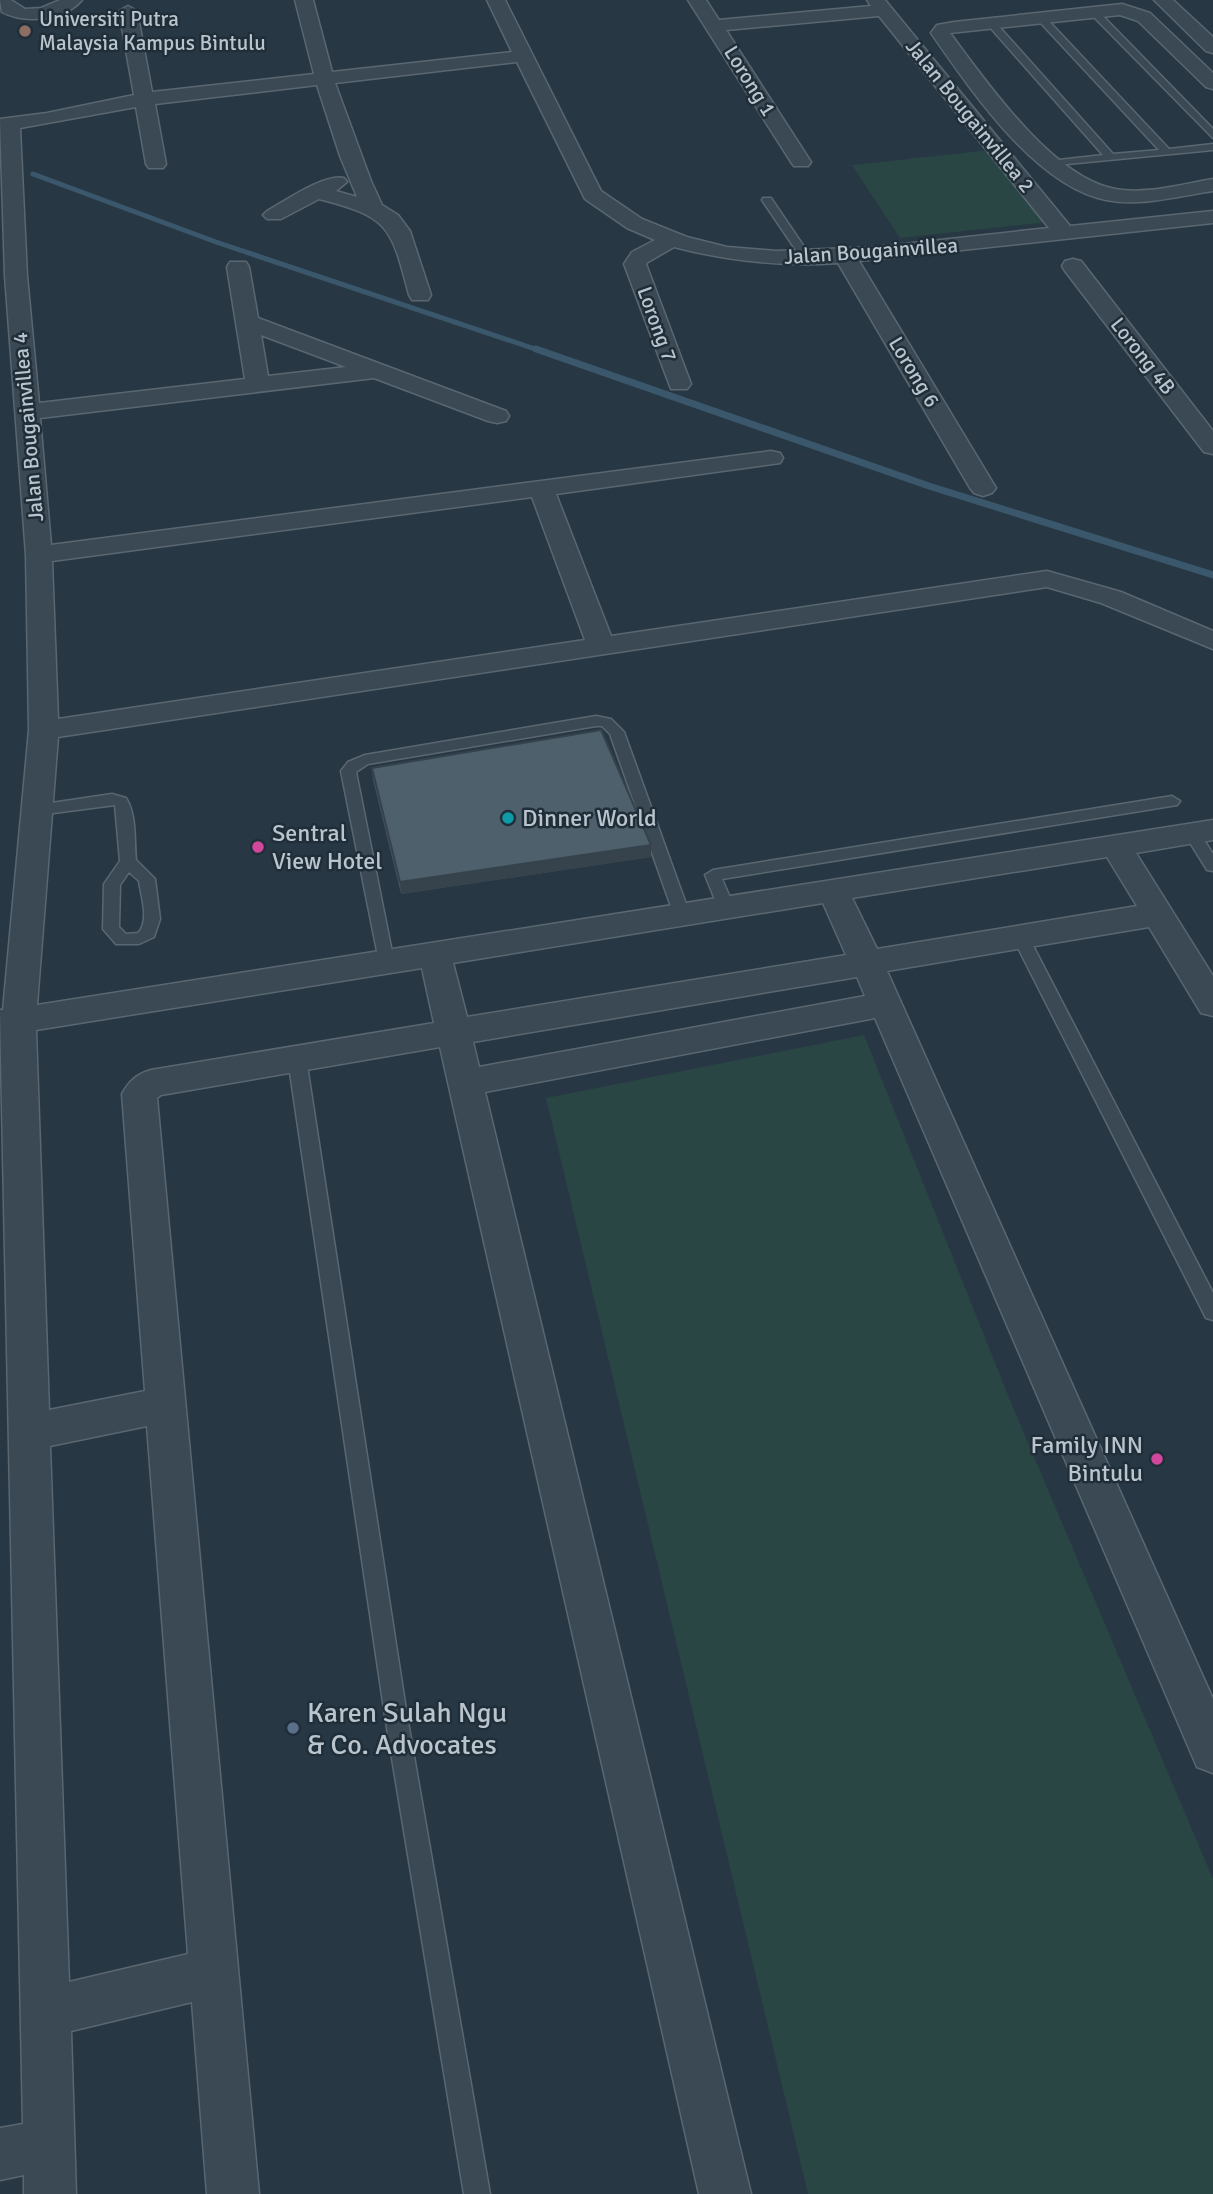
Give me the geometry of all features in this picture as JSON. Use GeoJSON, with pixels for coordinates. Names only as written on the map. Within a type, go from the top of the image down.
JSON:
{"type":"FeatureCollection","features":[{"type":"Feature","properties":{"kind":"street"},"geometry":{"type":"LineString","coordinates":[[1,0],[10,11],[27,15],[48,13],[74,0]]}},
{"type":"Feature","properties":{"kind":"street"},"geometry":{"type":"LineString","coordinates":[[304,0],[322,77],[356,172],[372,206]]}},
{"type":"Feature","properties":{"kind":"street","name":"Jalan Bougainvillea"},"geometry":{"type":"LineString","coordinates":[[496,0],[592,195],[619,217],[669,241],[740,256],[807,260],[1213,217]]}},
{"type":"Feature","properties":{"kind":"street","name":"Lorong 1"},"geometry":{"type":"LineString","coordinates":[[697,0],[801,162]]}},
{"type":"Feature","properties":{"kind":"street"},"geometry":{"type":"LineString","coordinates":[[1163,0],[1213,47]]}},
{"type":"Feature","properties":{"kind":"street"},"geometry":{"type":"LineString","coordinates":[[715,26],[880,5]]}},
{"type":"Feature","properties":{"kind":"street","name":"Jalan Bougainvillea 2"},"geometry":{"type":"LineString","coordinates":[[880,5],[1064,233]]}},
{"type":"Feature","properties":{"kind":"street"},"geometry":{"type":"LineString","coordinates":[[1208,74],[1144,17],[1122,9],[954,27],[943,29],[940,33],[984,91],[1050,164],[1092,190],[1108,195],[1130,195],[1213,185]]}},
{"type":"Feature","properties":{"kind":"street"},"geometry":{"type":"LineString","coordinates":[[128,11],[156,164]]}},
{"type":"Feature","properties":{"kind":"street"},"geometry":{"type":"LineString","coordinates":[[5,125],[144,99],[523,56]]}},
{"type":"Feature","properties":{"kind":"street"},"geometry":{"type":"LineString","coordinates":[[954,94],[984,91]]}},
{"type":"Feature","properties":{"kind":"street","name":"Jalan Bougainvillea 4"},"geometry":{"type":"LineString","coordinates":[[5,125],[8,277],[26,412],[39,555],[44,730],[38,810],[10,1022],[13,1339],[30,1432],[50,2194]]}},
{"type":"Feature","properties":{"kind":"street"},"geometry":{"type":"LineString","coordinates":[[1011,167],[1050,164]]}},
{"type":"Feature","properties":{"kind":"street"},"geometry":{"type":"LineString","coordinates":[[274,215],[356,172]]}},
{"type":"Feature","properties":{"kind":"street"},"geometry":{"type":"LineString","coordinates":[[315,192],[372,206],[389,216],[399,228],[408,250],[420,295]]}},
{"type":"Feature","properties":{"kind":"street"},"geometry":{"type":"LineString","coordinates":[[1130,195],[1154,223]]}},
{"type":"Feature","properties":{"kind":"street","name":"Lorong 7"},"geometry":{"type":"LineString","coordinates":[[669,241],[640,257],[635,264],[679,384]]}},
{"type":"Feature","properties":{"kind":"street","name":"Lorong 6"},"geometry":{"type":"LineString","coordinates":[[845,256],[982,488]]}},
{"type":"Feature","properties":{"kind":"street","name":"Lorong 4B"},"geometry":{"type":"LineString","coordinates":[[1073,266],[1203,419],[1213,447]]}},
{"type":"Feature","properties":{"kind":"street"},"geometry":{"type":"LineString","coordinates":[[239,267],[258,386]]}},
{"type":"Feature","properties":{"kind":"street"},"geometry":{"type":"LineString","coordinates":[[248,322],[497,416]]}},
{"type":"Feature","properties":{"kind":"street"},"geometry":{"type":"LineString","coordinates":[[26,412],[373,371]]}},
{"type":"Feature","properties":{"kind":"street"},"geometry":{"type":"LineString","coordinates":[[39,555],[771,458]]}},
{"type":"Feature","properties":{"kind":"street"},"geometry":{"type":"LineString","coordinates":[[541,487],[601,646]]}},
{"type":"Feature","properties":{"kind":"street"},"geometry":{"type":"LineString","coordinates":[[44,730],[1047,579],[1082,586],[1213,641]]}},
{"type":"Feature","properties":{"kind":"street"},"geometry":{"type":"LineString","coordinates":[[10,1022],[1203,832]]}},
{"type":"Feature","properties":{"kind":"street"},"geometry":{"type":"LineString","coordinates":[[1115,845],[1213,1004]]}},
{"type":"Feature","properties":{"kind":"street"},"geometry":{"type":"LineString","coordinates":[[833,891],[886,1004],[1213,1751]]}},
{"type":"Feature","properties":{"kind":"street"},"geometry":{"type":"LineString","coordinates":[[233,2194],[139,1094],[151,1083],[1159,914]]}},
{"type":"Feature","properties":{"kind":"street"},"geometry":{"type":"LineString","coordinates":[[435,954],[725,2194]]}},
{"type":"Feature","properties":{"kind":"street"},"geometry":{"type":"LineString","coordinates":[[465,1083],[886,1004]]}},
{"type":"Feature","properties":{"kind":"street"},"geometry":{"type":"LineString","coordinates":[[30,1432],[164,1405]]}},
{"type":"Feature","properties":{"kind":"street"},"geometry":{"type":"LineString","coordinates":[[44,2013],[214,1972]]}},
{"type":"Feature","properties":{"kind":"street"},"geometry":{"type":"LineString","coordinates":[[0,2154],[48,2144]]}},
{"type":"Feature","properties":{"kind":"lane"},"geometry":{"type":"LineString","coordinates":[[1094,12],[1213,135]]}},
{"type":"Feature","properties":{"kind":"lane"},"geometry":{"type":"LineString","coordinates":[[1041,18],[1167,152]]}},
{"type":"Feature","properties":{"kind":"lane"},"geometry":{"type":"LineString","coordinates":[[990,23],[1111,158]]}},
{"type":"Feature","properties":{"kind":"lane"},"geometry":{"type":"LineString","coordinates":[[1050,164],[1213,147]]}},
{"type":"Feature","properties":{"kind":"lane"},"geometry":{"type":"LineString","coordinates":[[767,200],[807,260]]}},
{"type":"Feature","properties":{"kind":"lane"},"geometry":{"type":"LineString","coordinates":[[386,961],[348,771],[353,765],[365,760],[596,721],[606,722],[617,732],[682,915]]}},
{"type":"Feature","properties":{"kind":"lane"},"geometry":{"type":"LineString","coordinates":[[38,810],[112,799],[121,802],[125,810],[128,862]]}},
{"type":"Feature","properties":{"kind":"lane"},"geometry":{"type":"LineString","coordinates":[[726,907],[713,875],[1172,801]]}},
{"type":"Feature","properties":{"kind":"lane"},"geometry":{"type":"LineString","coordinates":[[1203,832],[1213,866]]}},
{"type":"Feature","properties":{"kind":"lane"},"geometry":{"type":"LineString","coordinates":[[1021,938],[1213,1312]]}},
{"type":"Feature","properties":{"kind":"lane"},"geometry":{"type":"LineString","coordinates":[[297,1059],[396,1716],[477,2194]]}},
{"type":"Feature","properties":{"kind":"green space"},"geometry":{"type":"Polygon","coordinates":[[[991,150],[1049,222],[900,238],[852,165],[991,150]]]}},
{"type":"Feature","properties":{"kind":"green space"},"geometry":{"type":"Polygon","coordinates":[[[864,1035],[1007,1393],[1213,1879],[1213,2194],[808,2194],[546,1098],[864,1035]]]}},
{"type":"Feature","properties":{"kind":"building","name":"Dinner World"},"geometry":{"type":"Polygon","coordinates":[[[601,730],[651,845],[400,882],[372,768],[601,730]]]}},
{"type":"Feature","properties":{"kind":"waterway"},"geometry":{"type":"LineString","coordinates":[[33,174],[216,242],[541,351]]}},
{"type":"Feature","properties":{"kind":"waterway"},"geometry":{"type":"LineString","coordinates":[[536,349],[929,486],[1213,575]]}},
{"type":"Feature","properties":{"kind":"place","name":"Universiti Putra Malaysia Kampus Bintulu"},"geometry":{"type":"Point","coordinates":[25,31]}},
{"type":"Feature","properties":{"kind":"place","name":"Dinner World"},"geometry":{"type":"Point","coordinates":[508,818]}},
{"type":"Feature","properties":{"kind":"place","name":"Sentral View Hotel"},"geometry":{"type":"Point","coordinates":[258,847]}},
{"type":"Feature","properties":{"kind":"place","name":"Family INN Bintulu"},"geometry":{"type":"Point","coordinates":[1157,1459]}},
{"type":"Feature","properties":{"kind":"place","name":"Karen Sulah Ngu & Co. Advocates"},"geometry":{"type":"Point","coordinates":[293,1728]}}]}
